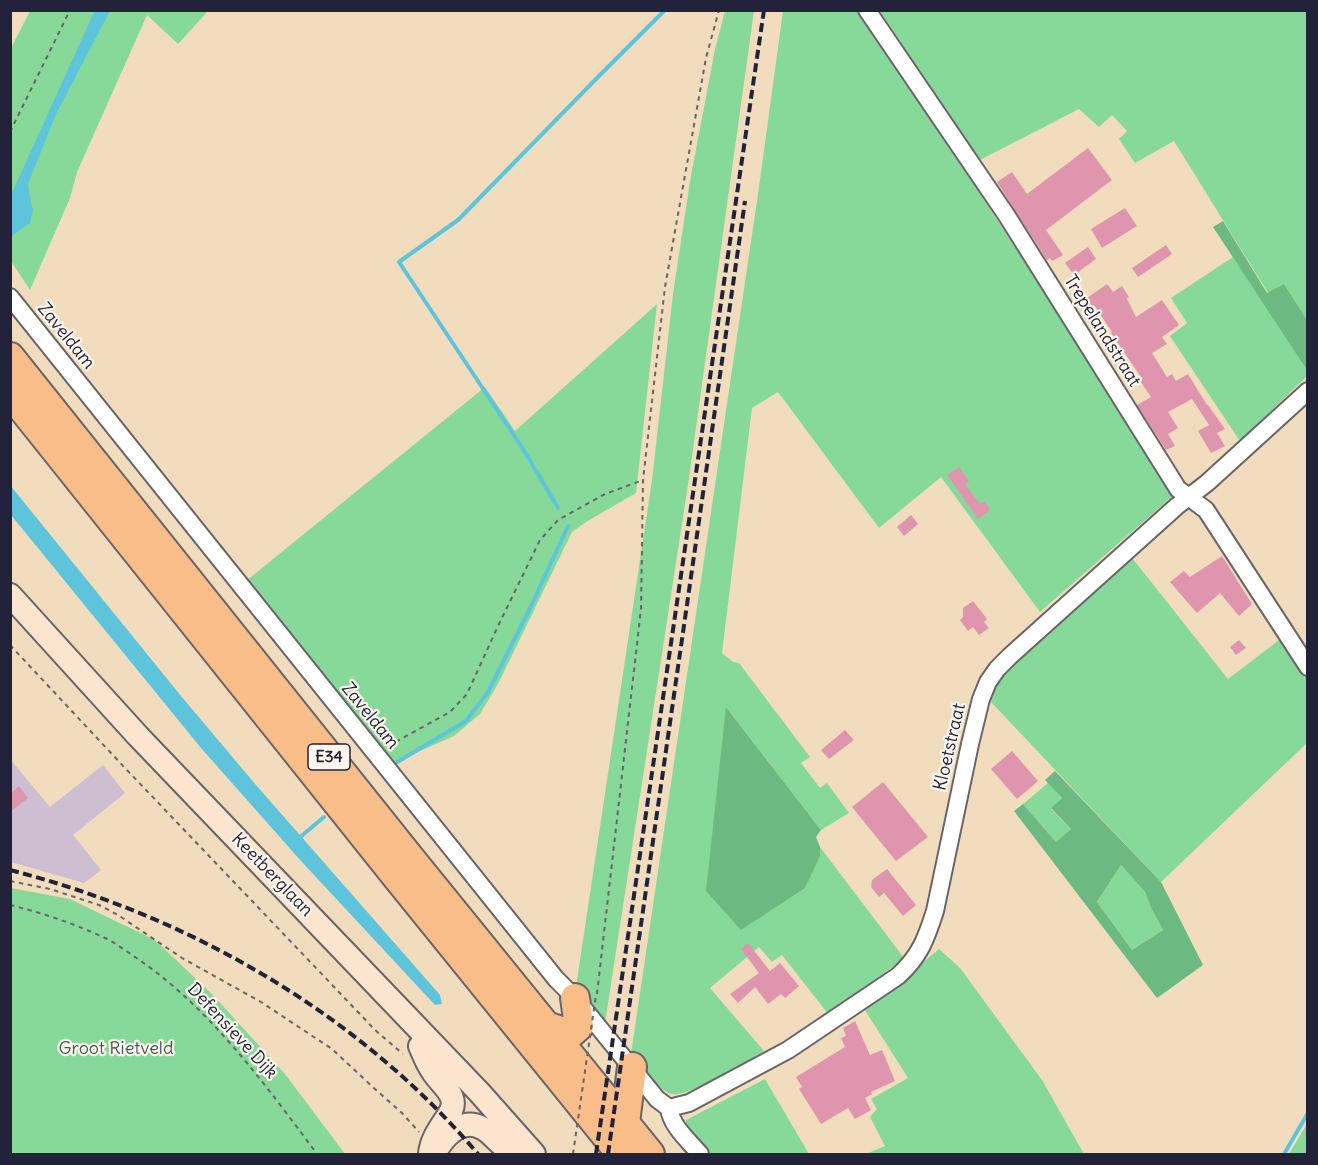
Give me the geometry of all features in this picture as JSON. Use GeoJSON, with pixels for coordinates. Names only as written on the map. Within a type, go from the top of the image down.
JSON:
{"type":"FeatureCollection","features":[{"type":"Feature","properties":{"kind":"highway","name":"E34"},"geometry":{"type":"LineString","coordinates":[[10,357],[650,1155]]}},
{"type":"Feature","properties":{"kind":"highway","name":"E34"},"geometry":{"type":"LineString","coordinates":[[10,393],[621,1155]]}},
{"type":"Feature","properties":{"kind":"highway"},"geometry":{"type":"LineString","coordinates":[[546,1026],[570,1034],[579,1026],[586,997]]}},
{"type":"Feature","properties":{"kind":"highway"},"geometry":{"type":"LineString","coordinates":[[625,1123],[632,1067]]}},
{"type":"Feature","properties":{"kind":"main road","name":"Keetberglaan"},"geometry":{"type":"LineString","coordinates":[[10,595],[138,735],[471,1084],[534,1155]]}},
{"type":"Feature","properties":{"kind":"main road","name":"Keetberglaan"},"geometry":{"type":"LineString","coordinates":[[10,614],[412,1051],[520,1155]]}},
{"type":"Feature","properties":{"kind":"main road"},"geometry":{"type":"LineString","coordinates":[[412,1051],[450,1091],[452,1099],[450,1114],[440,1128],[432,1152]]}},
{"type":"Feature","properties":{"kind":"main road"},"geometry":{"type":"LineString","coordinates":[[432,1152],[450,1132],[473,1124],[481,1127],[515,1155]]}},
{"type":"Feature","properties":{"kind":"street","name":"Trepelandstraat"},"geometry":{"type":"LineString","coordinates":[[867,10],[1007,216],[1178,489],[1206,510],[1308,667]]}},
{"type":"Feature","properties":{"kind":"street","name":"Zaveldam"},"geometry":{"type":"LineString","coordinates":[[10,297],[549,970],[586,997],[632,1067],[657,1099],[669,1108],[670,1116],[675,1124],[700,1155]]}},
{"type":"Feature","properties":{"kind":"street","name":"Kloetstraat"},"geometry":{"type":"LineString","coordinates":[[669,1108],[688,1103],[788,1050],[898,976],[908,966],[918,954],[935,911],[981,699],[988,682],[997,669],[1308,391]]}},
{"type":"Feature","properties":{"kind":"path"},"geometry":{"type":"LineString","coordinates":[[10,132],[70,10]]}},
{"type":"Feature","properties":{"kind":"path"},"geometry":{"type":"LineString","coordinates":[[573,1155],[586,997],[641,609],[643,480],[665,287],[706,58],[719,10]]}},
{"type":"Feature","properties":{"kind":"path"},"geometry":{"type":"LineString","coordinates":[[375,754],[450,712],[467,694],[540,540],[558,520],[605,494],[643,480]]}},
{"type":"Feature","properties":{"kind":"path"},"geometry":{"type":"LineString","coordinates":[[10,645],[375,1030],[412,1051]]}},
{"type":"Feature","properties":{"kind":"path"},"geometry":{"type":"LineString","coordinates":[[10,881],[50,889],[99,905],[182,958],[261,1002],[332,1049],[402,1113],[432,1152]]}},
{"type":"Feature","properties":{"kind":"path","name":"Defensieve Dijk"},"geometry":{"type":"LineString","coordinates":[[10,905],[39,912],[106,938],[151,968],[197,1007],[262,1081],[317,1155]]}},
{"type":"Feature","properties":{"kind":"shaded area"},"geometry":{"type":"Polygon","coordinates":[[[10,759],[50,807],[103,765],[125,793],[73,835],[101,870],[84,883],[11,862],[10,759]]]}},
{"type":"Feature","properties":{"kind":"green space"},"geometry":{"type":"Polygon","coordinates":[[[30,11],[208,11],[178,44],[147,15],[77,172],[70,198],[30,290],[11,261],[10,50],[30,11]]]}},
{"type":"Feature","properties":{"kind":"green space"},"geometry":{"type":"Polygon","coordinates":[[[725,11],[754,11],[688,485],[605,1023],[576,987],[652,480],[673,294],[690,181],[715,49],[725,11]]]}},
{"type":"Feature","properties":{"kind":"green space"},"geometry":{"type":"Polygon","coordinates":[[[783,11],[860,11],[1175,494],[1040,612],[941,477],[879,528],[778,392],[752,408],[722,653],[733,662],[739,663],[810,757],[801,763],[820,788],[827,783],[849,813],[821,830],[727,708],[820,856],[820,847],[904,958],[829,1015],[782,955],[772,962],[759,947],[710,988],[764,1051],[703,1085],[690,1091],[671,1094],[656,1083],[631,1054],[783,11]]]}},
{"type":"Feature","properties":{"kind":"green space"},"geometry":{"type":"Polygon","coordinates":[[[880,11],[1307,11],[1307,320],[1284,284],[1268,293],[1174,141],[1135,163],[1119,139],[1127,131],[1112,115],[1099,127],[1079,109],[980,160],[880,11]]]}},
{"type":"Feature","properties":{"kind":"green space"},"geometry":{"type":"Polygon","coordinates":[[[1223,221],[1267,293],[1284,284],[1307,320],[1307,370],[1213,227],[1223,221]]]}},
{"type":"Feature","properties":{"kind":"green space"},"geometry":{"type":"Polygon","coordinates":[[[1233,257],[1308,370],[1307,376],[1240,441],[1170,336],[1187,323],[1171,298],[1233,257]]]}},
{"type":"Feature","properties":{"kind":"green space"},"geometry":{"type":"Polygon","coordinates":[[[657,304],[636,493],[572,532],[499,682],[480,714],[454,736],[395,762],[246,581],[485,387],[515,431],[657,304]]]}},
{"type":"Feature","properties":{"kind":"green space"},"geometry":{"type":"Polygon","coordinates":[[[1129,554],[1228,679],[1283,637],[1307,676],[1307,743],[1161,882],[991,702],[997,679],[1129,554]]]}},
{"type":"Feature","properties":{"kind":"green space"},"geometry":{"type":"Polygon","coordinates":[[[726,707],[821,830],[816,837],[820,847],[820,856],[805,888],[741,930],[706,891],[726,707]]]}},
{"type":"Feature","properties":{"kind":"green space"},"geometry":{"type":"Polygon","coordinates":[[[1055,771],[1161,882],[1203,965],[1157,998],[1014,811],[1023,804],[1056,842],[1071,829],[1051,808],[1062,798],[1045,780],[1055,771]],[[1121,865],[1097,902],[1132,950],[1163,930],[1145,892],[1121,865]]]}},
{"type":"Feature","properties":{"kind":"green space"},"geometry":{"type":"Polygon","coordinates":[[[1048,783],[1062,798],[1051,809],[1071,829],[1056,842],[1023,804],[1048,783]]]}},
{"type":"Feature","properties":{"kind":"green space"},"geometry":{"type":"Polygon","coordinates":[[[1121,865],[1145,892],[1163,930],[1132,950],[1097,902],[1121,865]]]}},
{"type":"Feature","properties":{"kind":"green space","name":"Groot Rietveld"},"geometry":{"type":"Polygon","coordinates":[[[11,888],[70,899],[155,940],[212,994],[285,1074],[345,1154],[11,1154],[11,888]]]}},
{"type":"Feature","properties":{"kind":"green space"},"geometry":{"type":"Polygon","coordinates":[[[939,949],[960,968],[1042,1080],[1084,1154],[866,1154],[885,1146],[870,1117],[877,1109],[871,1099],[908,1078],[863,1007],[939,949]]]}},
{"type":"Feature","properties":{"kind":"green space"},"geometry":{"type":"Polygon","coordinates":[[[765,1079],[809,1154],[709,1154],[686,1126],[686,1120],[765,1079]]]}},
{"type":"Feature","properties":{"kind":"green space"},"geometry":{"type":"Polygon","coordinates":[[[1307,1124],[1307,1154],[1289,1154],[1307,1124]]]}},
{"type":"Feature","properties":{"kind":"water"},"geometry":{"type":"Polygon","coordinates":[[[95,10],[110,11],[56,114],[28,184],[33,210],[30,223],[11,239],[11,195],[95,10]]]}},
{"type":"Feature","properties":{"kind":"water"},"geometry":{"type":"Polygon","coordinates":[[[10,485],[256,785],[440,995],[442,1004],[435,1005],[301,861],[201,748],[11,515],[10,485]]]}},
{"type":"Feature","properties":{"kind":"building"},"geometry":{"type":"Polygon","coordinates":[[[1088,148],[1112,180],[1046,230],[1063,255],[1052,261],[1050,258],[1047,260],[997,182],[1012,172],[1027,194],[1088,148]]]}},
{"type":"Feature","properties":{"kind":"building"},"geometry":{"type":"Polygon","coordinates":[[[1125,208],[1137,226],[1102,248],[1091,229],[1125,208]]]}},
{"type":"Feature","properties":{"kind":"building"},"geometry":{"type":"Polygon","coordinates":[[[1166,245],[1172,254],[1138,277],[1132,268],[1166,245]]]}},
{"type":"Feature","properties":{"kind":"building"},"geometry":{"type":"Polygon","coordinates":[[[1088,247],[1096,259],[1074,275],[1065,263],[1088,247]]]}},
{"type":"Feature","properties":{"kind":"building"},"geometry":{"type":"Polygon","coordinates":[[[1107,284],[1113,292],[1122,286],[1129,297],[1127,299],[1136,317],[1162,300],[1179,325],[1162,337],[1167,344],[1152,353],[1167,377],[1172,374],[1176,381],[1188,374],[1225,429],[1217,433],[1225,446],[1211,453],[1198,431],[1209,425],[1192,399],[1168,412],[1178,428],[1168,434],[1175,446],[1166,450],[1137,405],[1151,397],[1139,379],[1141,377],[1094,305],[1092,306],[1087,298],[1107,284]]]}},
{"type":"Feature","properties":{"kind":"building"},"geometry":{"type":"Polygon","coordinates":[[[959,467],[969,481],[965,484],[980,504],[984,501],[990,510],[978,519],[947,475],[959,467]]]}},
{"type":"Feature","properties":{"kind":"building"},"geometry":{"type":"Polygon","coordinates":[[[911,515],[918,524],[904,536],[897,527],[911,515]]]}},
{"type":"Feature","properties":{"kind":"building"},"geometry":{"type":"Polygon","coordinates":[[[1222,556],[1252,604],[1239,616],[1220,593],[1197,613],[1170,582],[1184,571],[1190,577],[1222,556]]]}},
{"type":"Feature","properties":{"kind":"building"},"geometry":{"type":"Polygon","coordinates":[[[973,601],[987,619],[984,622],[989,628],[979,635],[973,627],[968,631],[960,620],[963,617],[963,608],[973,601]]]}},
{"type":"Feature","properties":{"kind":"building"},"geometry":{"type":"Polygon","coordinates":[[[1239,640],[1246,648],[1236,655],[1230,647],[1239,640]]]}},
{"type":"Feature","properties":{"kind":"building"},"geometry":{"type":"Polygon","coordinates":[[[845,730],[854,740],[829,759],[821,750],[845,730]]]}},
{"type":"Feature","properties":{"kind":"building"},"geometry":{"type":"Polygon","coordinates":[[[1012,751],[1038,781],[1017,799],[991,769],[1012,751]]]}},
{"type":"Feature","properties":{"kind":"building"},"geometry":{"type":"Polygon","coordinates":[[[883,782],[928,837],[896,861],[852,807],[883,782]]]}},
{"type":"Feature","properties":{"kind":"building"},"geometry":{"type":"Polygon","coordinates":[[[19,786],[28,798],[10,812],[10,794],[19,786]]]}},
{"type":"Feature","properties":{"kind":"building"},"geometry":{"type":"Polygon","coordinates":[[[887,869],[916,905],[903,916],[884,893],[879,897],[871,887],[872,880],[887,869]]]}},
{"type":"Feature","properties":{"kind":"building"},"geometry":{"type":"Polygon","coordinates":[[[748,943],[770,971],[780,963],[799,986],[785,998],[781,994],[768,1004],[755,987],[738,1003],[730,994],[759,973],[741,949],[748,943]]]}},
{"type":"Feature","properties":{"kind":"building"},"geometry":{"type":"Polygon","coordinates":[[[855,1021],[870,1055],[882,1050],[895,1081],[871,1092],[872,1094],[865,1098],[871,1110],[855,1119],[848,1108],[821,1124],[799,1089],[802,1087],[796,1077],[845,1047],[841,1038],[846,1036],[843,1028],[855,1021]]]}},
{"type":"Feature","properties":{"kind":"waterway"},"geometry":{"type":"LineString","coordinates":[[558,508],[525,452],[399,262],[458,220],[665,10]]}},
{"type":"Feature","properties":{"kind":"waterway"},"geometry":{"type":"LineString","coordinates":[[394,764],[466,721],[488,692],[568,526]]}},
{"type":"Feature","properties":{"kind":"waterway"},"geometry":{"type":"LineString","coordinates":[[299,838],[324,817]]}},
{"type":"Feature","properties":{"kind":"waterway"},"geometry":{"type":"LineString","coordinates":[[1284,1154],[1308,1113]]}},
{"type":"Feature","properties":{"kind":"railway"},"geometry":{"type":"LineString","coordinates":[[596,1154],[764,10]]}},
{"type":"Feature","properties":{"kind":"railway"},"geometry":{"type":"LineString","coordinates":[[608,1154],[745,201]]}},
{"type":"Feature","properties":{"kind":"railway"},"geometry":{"type":"LineString","coordinates":[[10,870],[77,890],[142,914],[205,943],[266,976],[324,1014],[379,1057],[431,1103],[478,1154]]}}]}
